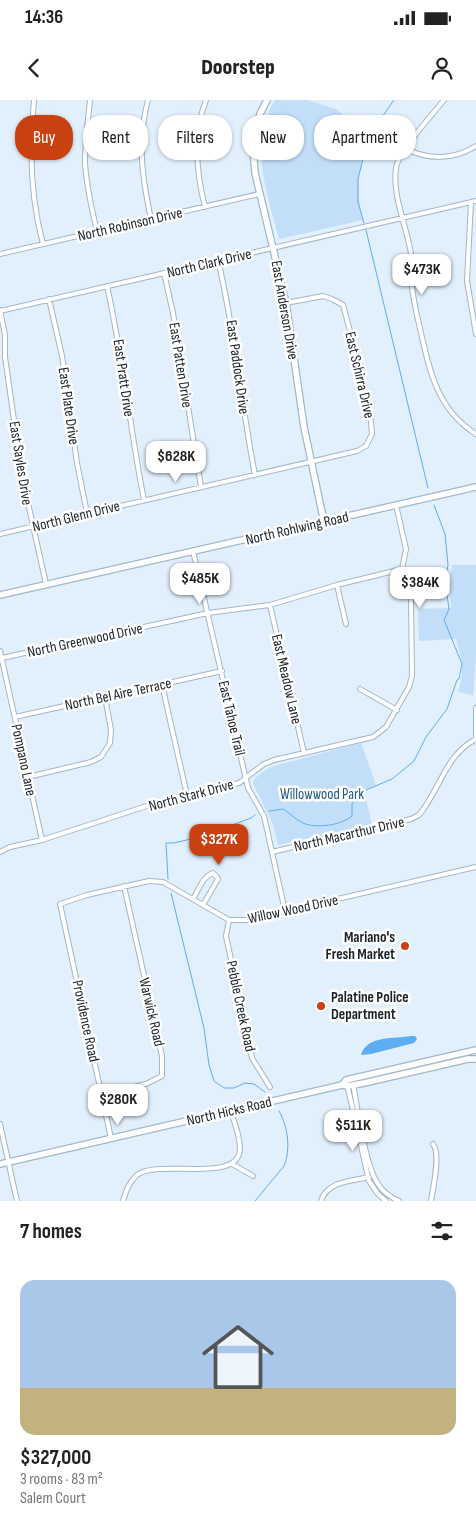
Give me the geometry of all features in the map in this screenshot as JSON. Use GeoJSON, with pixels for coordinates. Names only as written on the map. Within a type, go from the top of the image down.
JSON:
{"type":"FeatureCollection","features":[{"type":"Feature","properties":{"kind":"street"},"geometry":{"type":"LineString","coordinates":[[34,100],[30,143],[31,176],[35,212],[43,244]]}},
{"type":"Feature","properties":{"kind":"street"},"geometry":{"type":"LineString","coordinates":[[90,100],[86,130],[85,163],[88,190],[97,232]]}},
{"type":"Feature","properties":{"kind":"street"},"geometry":{"type":"LineString","coordinates":[[148,100],[142,130],[141,159],[144,190],[151,219]]}},
{"type":"Feature","properties":{"kind":"street"},"geometry":{"type":"LineString","coordinates":[[205,207],[199,179],[197,152],[199,127],[206,100]]}},
{"type":"Feature","properties":{"kind":"street","name":"East Anderson Drive"},"geometry":{"type":"LineString","coordinates":[[267,100],[257,124],[253,148],[255,173],[286,303],[304,427],[324,522]]}},
{"type":"Feature","properties":{"kind":"street"},"geometry":{"type":"LineString","coordinates":[[416,136],[444,100]]}},
{"type":"Feature","properties":{"kind":"street"},"geometry":{"type":"LineString","coordinates":[[416,153],[442,158],[462,153],[476,146]]}},
{"type":"Feature","properties":{"kind":"street"},"geometry":{"type":"LineString","coordinates":[[400,160],[396,166],[395,183],[411,255],[410,275],[413,296],[430,375],[445,404],[457,419],[476,434]]}},
{"type":"Feature","properties":{"kind":"street","name":"North Robinson Drive"},"geometry":{"type":"LineString","coordinates":[[0,254],[259,194]]}},
{"type":"Feature","properties":{"kind":"street","name":"North Clark Drive"},"geometry":{"type":"LineString","coordinates":[[0,311],[476,201]]}},
{"type":"Feature","properties":{"kind":"street"},"geometry":{"type":"LineString","coordinates":[[471,202],[468,281],[476,334]]}},
{"type":"Feature","properties":{"kind":"street","name":"East Paddock Drive"},"geometry":{"type":"LineString","coordinates":[[218,260],[232,322],[247,432],[256,475]]}},
{"type":"Feature","properties":{"kind":"street","name":"East Patten Drive"},"geometry":{"type":"LineString","coordinates":[[164,273],[173,313],[201,487]]}},
{"type":"Feature","properties":{"kind":"street","name":"East Pratt Drive"},"geometry":{"type":"LineString","coordinates":[[107,286],[118,338],[144,500]]}},
{"type":"Feature","properties":{"kind":"street","name":"East Schirra Drive"},"geometry":{"type":"LineString","coordinates":[[286,303],[323,296],[343,305],[371,422],[372,434],[366,446],[357,452]]}},
{"type":"Feature","properties":{"kind":"street","name":"East Plate Drive"},"geometry":{"type":"LineString","coordinates":[[50,299],[62,356],[77,463],[87,513]]}},
{"type":"Feature","properties":{"kind":"street","name":"East Sayles Drive"},"geometry":{"type":"LineString","coordinates":[[0,311],[5,334],[5,357],[22,476],[46,584]]}},
{"type":"Feature","properties":{"kind":"street","name":"North Glenn Drive"},"geometry":{"type":"LineString","coordinates":[[0,534],[357,452]]}},
{"type":"Feature","properties":{"kind":"street","name":"North Rohlwing Road"},"geometry":{"type":"LineString","coordinates":[[0,595],[476,487]]}},
{"type":"Feature","properties":{"kind":"street"},"geometry":{"type":"LineString","coordinates":[[396,505],[406,549],[402,569]]}},
{"type":"Feature","properties":{"kind":"street","name":"East Tahoe Trail"},"geometry":{"type":"LineString","coordinates":[[194,551],[246,778],[252,798],[264,816],[285,911]]}},
{"type":"Feature","properties":{"kind":"street","name":"North Greenwood Drive"},"geometry":{"type":"LineString","coordinates":[[2,658],[208,613],[270,605],[337,585],[402,569]]}},
{"type":"Feature","properties":{"kind":"street","name":"North Stark Drive"},"geometry":{"type":"LineString","coordinates":[[0,852],[10,847],[42,840],[159,802],[239,783],[264,764],[274,760],[373,737],[386,727],[397,710],[409,687],[412,676],[411,600],[408,582],[402,569]]}},
{"type":"Feature","properties":{"kind":"street"},"geometry":{"type":"LineString","coordinates":[[337,585],[346,624]]}},
{"type":"Feature","properties":{"kind":"street","name":"East Meadow Lane"},"geometry":{"type":"LineString","coordinates":[[270,605],[304,753]]}},
{"type":"Feature","properties":{"kind":"street","name":"Pompano Lane"},"geometry":{"type":"LineString","coordinates":[[0,652],[42,840]]}},
{"type":"Feature","properties":{"kind":"street","name":"North Bel Aire Terrace"},"geometry":{"type":"LineString","coordinates":[[15,717],[222,671]]}},
{"type":"Feature","properties":{"kind":"street"},"geometry":{"type":"LineString","coordinates":[[162,685],[187,795]]}},
{"type":"Feature","properties":{"kind":"street"},"geometry":{"type":"LineString","coordinates":[[360,689],[397,710]]}},
{"type":"Feature","properties":{"kind":"street"},"geometry":{"type":"LineString","coordinates":[[28,777],[91,762],[101,757],[110,742],[112,730],[105,697]]}},
{"type":"Feature","properties":{"kind":"street"},"geometry":{"type":"LineString","coordinates":[[476,708],[476,740]]}},
{"type":"Feature","properties":{"kind":"street","name":"North Macarthur Drive"},"geometry":{"type":"LineString","coordinates":[[272,852],[412,820],[420,815],[424,809],[452,759],[464,746],[476,740]]}},
{"type":"Feature","properties":{"kind":"street","name":"Willow Wood Drive"},"geometry":{"type":"LineString","coordinates":[[60,904],[124,886],[149,881],[163,882],[229,920],[247,920],[476,868]]}},
{"type":"Feature","properties":{"kind":"street"},"geometry":{"type":"LineString","coordinates":[[192,899],[205,878],[213,873],[218,879],[203,905]]}},
{"type":"Feature","properties":{"kind":"street","name":"Warwick Road"},"geometry":{"type":"LineString","coordinates":[[102,1095],[146,1084],[162,1076],[162,1056],[124,886]]}},
{"type":"Feature","properties":{"kind":"street","name":"Providence Road"},"geometry":{"type":"LineString","coordinates":[[60,904],[111,1138]]}},
{"type":"Feature","properties":{"kind":"street","name":"Pebble Creek Road"},"geometry":{"type":"LineString","coordinates":[[229,920],[226,936],[252,1058],[270,1087]]}},
{"type":"Feature","properties":{"kind":"street","name":"North Hicks Road"},"geometry":{"type":"LineString","coordinates":[[0,1164],[348,1083],[476,1050]]}},
{"type":"Feature","properties":{"kind":"street"},"geometry":{"type":"LineString","coordinates":[[443,1065],[455,1058],[456,1054]]}},
{"type":"Feature","properties":{"kind":"street","name":"North Hicks Road"},"geometry":{"type":"LineString","coordinates":[[348,1083],[476,1059]]}},
{"type":"Feature","properties":{"kind":"street"},"geometry":{"type":"LineString","coordinates":[[348,1083],[374,1175],[383,1191],[399,1201]]}},
{"type":"Feature","properties":{"kind":"street"},"geometry":{"type":"LineString","coordinates":[[348,1083],[368,1177],[373,1187],[386,1201]]}},
{"type":"Feature","properties":{"kind":"street"},"geometry":{"type":"LineString","coordinates":[[123,1201],[126,1188],[132,1180],[139,1174],[151,1169],[204,1170],[232,1164],[237,1159],[240,1148],[231,1110]]}},
{"type":"Feature","properties":{"kind":"street"},"geometry":{"type":"LineString","coordinates":[[0,1124],[17,1201]]}},
{"type":"Feature","properties":{"kind":"street"},"geometry":{"type":"LineString","coordinates":[[431,1201],[436,1162],[436,1147],[433,1144]]}},
{"type":"Feature","properties":{"kind":"street"},"geometry":{"type":"LineString","coordinates":[[232,1164],[253,1176]]}},
{"type":"Feature","properties":{"kind":"street"},"geometry":{"type":"LineString","coordinates":[[321,1201],[327,1190],[334,1185],[374,1175]]}},
{"type":"Feature","properties":{"kind":"green space"},"geometry":{"type":"Polygon","coordinates":[[[275,100],[307,100],[336,109],[343,115],[314,115],[314,160],[363,160],[359,178],[359,199],[363,220],[279,239],[265,186],[262,160],[304,160],[304,115],[268,115],[275,100]]]}},
{"type":"Feature","properties":{"kind":"green space"},"geometry":{"type":"Polygon","coordinates":[[[452,565],[476,565],[476,657],[473,695],[458,692],[462,665],[456,639],[419,641],[418,609],[451,608],[452,565]]]}},
{"type":"Feature","properties":{"kind":"green space","name":"Willowwood Park"},"geometry":{"type":"Polygon","coordinates":[[[361,743],[376,785],[364,790],[372,825],[278,845],[273,824],[253,781],[262,772],[274,766],[361,743]]]}},
{"type":"Feature","properties":{"kind":"water"},"geometry":{"type":"Polygon","coordinates":[[[415,1036],[417,1039],[414,1043],[361,1055],[369,1044],[375,1041],[415,1036]]]}},
{"type":"Feature","properties":{"kind":"waterway"},"geometry":{"type":"LineString","coordinates":[[364,223],[358,202],[358,179],[375,127],[394,100]]}},
{"type":"Feature","properties":{"kind":"waterway"},"geometry":{"type":"LineString","coordinates":[[366,230],[428,488]]}},
{"type":"Feature","properties":{"kind":"waterway"},"geometry":{"type":"LineString","coordinates":[[269,811],[283,809],[300,822],[315,826],[336,824],[348,819],[352,816],[352,804],[357,797],[366,790],[392,779],[414,761],[426,737],[447,709],[459,679],[462,664],[444,620],[449,609],[445,581],[448,565],[445,534],[434,505]]}},
{"type":"Feature","properties":{"kind":"waterway"},"geometry":{"type":"LineString","coordinates":[[168,879],[166,843],[203,836],[210,830],[227,827],[255,815]]}},
{"type":"Feature","properties":{"kind":"waterway"},"geometry":{"type":"LineString","coordinates":[[171,893],[204,1028],[209,1065],[214,1081],[224,1088],[234,1088],[245,1083],[254,1084],[265,1092]]}},
{"type":"Feature","properties":{"kind":"waterway"},"geometry":{"type":"LineString","coordinates":[[255,1201],[284,1166],[286,1159],[288,1138],[285,1124],[279,1111]]}},
{"type":"Feature","properties":{"kind":"place","name":"Mariano's Fresh Market"},"geometry":{"type":"Point","coordinates":[405,946]}},
{"type":"Feature","properties":{"kind":"place","name":"Palatine Police Department"},"geometry":{"type":"Point","coordinates":[321,1006]}}]}
